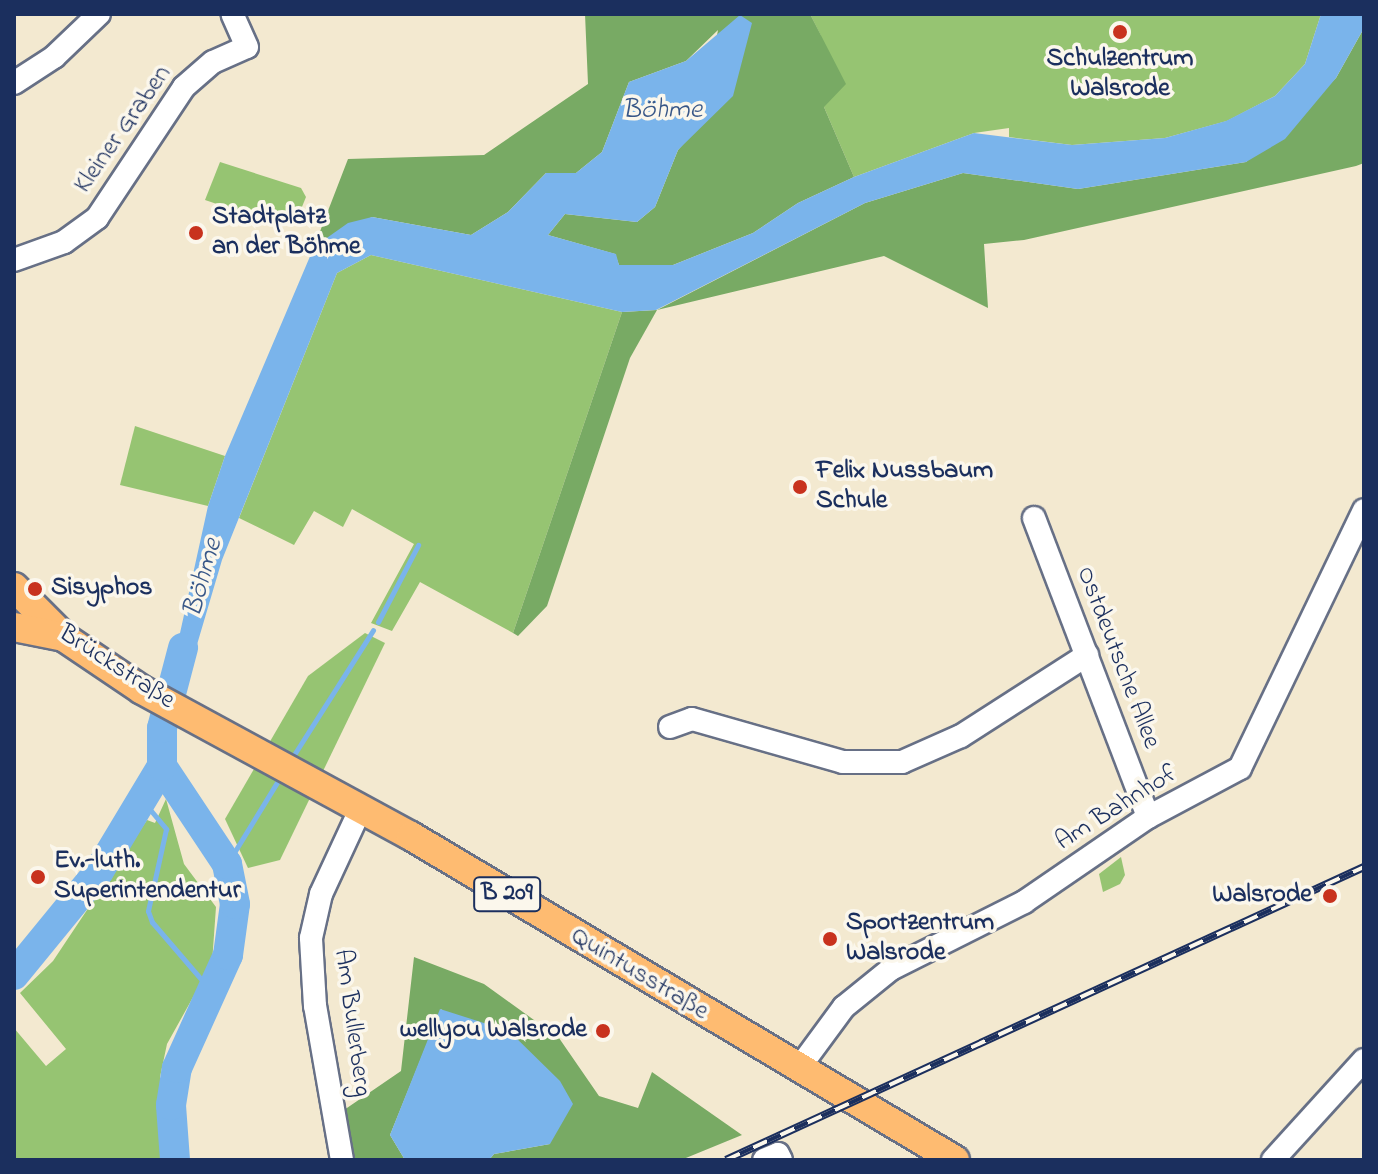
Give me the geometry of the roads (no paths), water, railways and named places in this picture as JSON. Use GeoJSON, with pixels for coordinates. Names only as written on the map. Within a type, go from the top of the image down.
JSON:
{"type":"FeatureCollection","features":[{"type":"Feature","properties":{"kind":"main road","name":"Brückstraße"},"geometry":{"type":"LineString","coordinates":[[19,606],[158,699],[192,716]]}},
{"type":"Feature","properties":{"kind":"main road","name":"Quintusstraße"},"geometry":{"type":"LineString","coordinates":[[192,716],[361,808],[955,1160]]}},
{"type":"Feature","properties":{"kind":"street"},"geometry":{"type":"LineString","coordinates":[[14,83],[54,57],[99,14]]}},
{"type":"Feature","properties":{"kind":"street","name":"Kleiner Graben"},"geometry":{"type":"LineString","coordinates":[[14,260],[64,242],[97,218],[184,87],[213,62],[247,47],[232,14]]}},
{"type":"Feature","properties":{"kind":"street","name":"Am Bahnhof"},"geometry":{"type":"LineString","coordinates":[[799,1068],[844,1007],[881,976],[926,948],[1024,902],[1148,817],[1232,773],[1251,754],[1364,510]]}},
{"type":"Feature","properties":{"kind":"street","name":"Ostdeutsche Allee"},"geometry":{"type":"LineString","coordinates":[[1034,518],[1148,817]]}},
{"type":"Feature","properties":{"kind":"street"},"geometry":{"type":"LineString","coordinates":[[670,727],[692,719],[843,762],[902,762],[961,736],[1087,655]]}},
{"type":"Feature","properties":{"kind":"street","name":"Am Bullerberg"},"geometry":{"type":"LineString","coordinates":[[342,1160],[315,1006],[311,938],[321,894],[361,808]]}},
{"type":"Feature","properties":{"kind":"street"},"geometry":{"type":"LineString","coordinates":[[1273,1160],[1364,1060]]}},
{"type":"Feature","properties":{"kind":"street"},"geometry":{"type":"LineString","coordinates":[[764,1160],[778,1154],[781,1160]]}},
{"type":"Feature","properties":{"kind":"water"},"geometry":{"type":"Polygon","coordinates":[[[1321,14],[1364,14],[1364,28],[1336,78],[1285,139],[1246,162],[1078,189],[963,173],[865,203],[656,310],[622,312],[371,255],[337,273],[222,560],[183,692],[169,683],[208,506],[225,456],[314,247],[348,223],[372,217],[471,235],[508,212],[546,173],[576,173],[602,152],[629,82],[686,61],[740,15],[752,23],[733,96],[678,150],[655,207],[637,222],[565,214],[548,235],[616,254],[619,265],[673,265],[753,233],[798,203],[854,177],[974,133],[1072,145],[1165,138],[1226,121],[1275,96],[1305,64],[1321,14]]]}},
{"type":"Feature","properties":{"kind":"water"},"geometry":{"type":"Polygon","coordinates":[[[440,1009],[509,1031],[560,1081],[573,1104],[550,1144],[494,1154],[489,1160],[405,1160],[390,1135],[440,1009]]]}},
{"type":"Feature","properties":{"kind":"waterway"},"geometry":{"type":"LineString","coordinates":[[378,622],[418,545]]}},
{"type":"Feature","properties":{"kind":"waterway"},"geometry":{"type":"LineString","coordinates":[[290,761],[373,630]]}},
{"type":"Feature","properties":{"kind":"waterway","name":"Böhme"},"geometry":{"type":"LineString","coordinates":[[175,1160],[171,1105],[177,1068],[228,955],[235,904],[227,864],[162,766],[162,728],[183,648]]}},
{"type":"Feature","properties":{"kind":"waterway"},"geometry":{"type":"LineString","coordinates":[[14,975],[99,871],[162,766]]}},
{"type":"Feature","properties":{"kind":"waterway"},"geometry":{"type":"LineString","coordinates":[[227,864],[281,776]]}},
{"type":"Feature","properties":{"kind":"waterway"},"geometry":{"type":"LineString","coordinates":[[142,800],[166,829],[148,911],[152,922],[213,993]]}},
{"type":"Feature","properties":{"kind":"railway"},"geometry":{"type":"LineString","coordinates":[[726,1160],[1364,867]]}},
{"type":"Feature","properties":{"kind":"place","name":"Schulzentrum Walsrode"},"geometry":{"type":"Point","coordinates":[1120,32]}},
{"type":"Feature","properties":{"kind":"place","name":"Stadtplatz an der Böhme"},"geometry":{"type":"Point","coordinates":[196,233]}},
{"type":"Feature","properties":{"kind":"place","name":"Felix Nussbaum Schule"},"geometry":{"type":"Point","coordinates":[800,487]}},
{"type":"Feature","properties":{"kind":"place","name":"Sisyphos"},"geometry":{"type":"Point","coordinates":[35,589]}},
{"type":"Feature","properties":{"kind":"place","name":"Ev.-luth. Superintendentur"},"geometry":{"type":"Point","coordinates":[38,877]}},
{"type":"Feature","properties":{"kind":"place","name":"Walsrode"},"geometry":{"type":"Point","coordinates":[1330,896]}},
{"type":"Feature","properties":{"kind":"place","name":"Sportzentrum Walsrode"},"geometry":{"type":"Point","coordinates":[830,939]}},
{"type":"Feature","properties":{"kind":"place","name":"wellyou Walsrode"},"geometry":{"type":"Point","coordinates":[603,1031]}}]}
